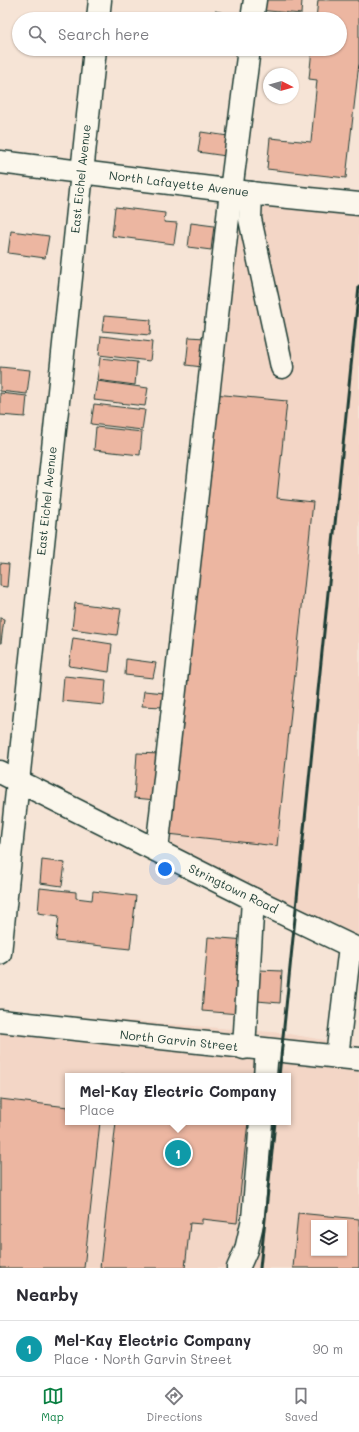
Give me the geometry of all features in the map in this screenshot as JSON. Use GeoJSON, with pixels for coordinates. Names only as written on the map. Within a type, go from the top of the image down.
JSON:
{"type":"FeatureCollection","features":[{"type":"Feature","properties":{"kind":"street"},"geometry":{"type":"LineString","coordinates":[[99,12],[100,0]]}},
{"type":"Feature","properties":{"kind":"street"},"geometry":{"type":"LineString","coordinates":[[253,12],[255,0]]}},
{"type":"Feature","properties":{"kind":"street","name":"East Eichel Avenue"},"geometry":{"type":"LineString","coordinates":[[0,953],[9,776],[82,172],[94,56]]}},
{"type":"Feature","properties":{"kind":"street"},"geometry":{"type":"LineString","coordinates":[[157,850],[241,192],[249,56]]}},
{"type":"Feature","properties":{"kind":"street","name":"North Lafayette Avenue"},"geometry":{"type":"LineString","coordinates":[[0,162],[241,192],[359,204]]}},
{"type":"Feature","properties":{"kind":"street"},"geometry":{"type":"LineString","coordinates":[[241,192],[250,220],[282,367]]}},
{"type":"Feature","properties":{"kind":"street","name":"Stringtown Road"},"geometry":{"type":"LineString","coordinates":[[9,776],[354,948]]}},
{"type":"Feature","properties":{"kind":"street"},"geometry":{"type":"LineString","coordinates":[[244,1048],[254,899]]}},
{"type":"Feature","properties":{"kind":"street"},"geometry":{"type":"LineString","coordinates":[[337,1057],[354,948]]}},
{"type":"Feature","properties":{"kind":"street","name":"North Garvin Street"},"geometry":{"type":"LineString","coordinates":[[0,1021],[359,1059]]}},
{"type":"Feature","properties":{"kind":"street"},"geometry":{"type":"LineString","coordinates":[[265,1073],[267,1050]]}},
{"type":"Feature","properties":{"kind":"street"},"geometry":{"type":"LineString","coordinates":[[238,1268],[246,1250],[253,1219],[261,1125]]}},
{"type":"Feature","properties":{"kind":"shaded area"},"geometry":{"type":"Polygon","coordinates":[[[231,191],[359,203],[359,950],[157,850],[231,191]]]}},
{"type":"Feature","properties":{"kind":"shaded area"},"geometry":{"type":"Polygon","coordinates":[[[0,1011],[283,1033],[359,1046],[359,1268],[0,1268],[0,1011]]]}},
{"type":"Feature","properties":{"kind":"building"},"geometry":{"type":"Polygon","coordinates":[[[259,0],[302,0],[301,12],[258,10],[259,0]]]}},
{"type":"Feature","properties":{"kind":"building"},"geometry":{"type":"Polygon","coordinates":[[[318,0],[359,0],[359,63],[346,178],[267,169],[270,138],[311,142],[317,80],[309,79],[311,56],[347,56],[347,12],[317,12],[318,0]]]}},
{"type":"Feature","properties":{"kind":"building"},"geometry":{"type":"Polygon","coordinates":[[[201,132],[228,136],[226,156],[198,152],[201,132]]]}},
{"type":"Feature","properties":{"kind":"building"},"geometry":{"type":"Polygon","coordinates":[[[115,207],[165,213],[164,222],[177,223],[174,244],[112,236],[115,207]]]}},
{"type":"Feature","properties":{"kind":"building"},"geometry":{"type":"Polygon","coordinates":[[[191,223],[214,226],[211,250],[188,247],[191,223]]]}},
{"type":"Feature","properties":{"kind":"building"},"geometry":{"type":"Polygon","coordinates":[[[11,231],[49,236],[45,258],[8,253],[11,231]]]}},
{"type":"Feature","properties":{"kind":"building"},"geometry":{"type":"Polygon","coordinates":[[[104,316],[151,320],[150,335],[102,331],[104,316]]]}},
{"type":"Feature","properties":{"kind":"building"},"geometry":{"type":"Polygon","coordinates":[[[101,336],[152,342],[150,361],[99,355],[101,336]]]}},
{"type":"Feature","properties":{"kind":"building"},"geometry":{"type":"Polygon","coordinates":[[[189,337],[205,338],[202,367],[186,365],[189,337]]]}},
{"type":"Feature","properties":{"kind":"building"},"geometry":{"type":"Polygon","coordinates":[[[100,358],[137,362],[135,385],[97,380],[100,358]]]}},
{"type":"Feature","properties":{"kind":"building"},"geometry":{"type":"Polygon","coordinates":[[[0,367],[30,370],[27,394],[0,391],[0,367]]]}},
{"type":"Feature","properties":{"kind":"building"},"geometry":{"type":"Polygon","coordinates":[[[97,381],[148,388],[145,406],[94,400],[97,381]]]}},
{"type":"Feature","properties":{"kind":"building"},"geometry":{"type":"Polygon","coordinates":[[[0,393],[27,396],[25,417],[0,415],[0,393]]]}},
{"type":"Feature","properties":{"kind":"building"},"geometry":{"type":"Polygon","coordinates":[[[214,394],[287,401],[277,498],[313,502],[277,846],[168,834],[214,394]]]}},
{"type":"Feature","properties":{"kind":"building"},"geometry":{"type":"Polygon","coordinates":[[[94,404],[145,410],[142,430],[91,424],[94,404]]]}},
{"type":"Feature","properties":{"kind":"building"},"geometry":{"type":"Polygon","coordinates":[[[96,427],[142,432],[140,455],[94,450],[96,427]]]}},
{"type":"Feature","properties":{"kind":"building"},"geometry":{"type":"Polygon","coordinates":[[[0,563],[9,564],[7,587],[0,586],[0,563]]]}},
{"type":"Feature","properties":{"kind":"building"},"geometry":{"type":"Polygon","coordinates":[[[75,603],[121,609],[117,635],[72,629],[75,603]]]}},
{"type":"Feature","properties":{"kind":"building"},"geometry":{"type":"Polygon","coordinates":[[[0,618],[4,619],[1,643],[0,643],[0,618]]]}},
{"type":"Feature","properties":{"kind":"building"},"geometry":{"type":"Polygon","coordinates":[[[73,638],[112,644],[109,672],[69,666],[73,638]]]}},
{"type":"Feature","properties":{"kind":"building"},"geometry":{"type":"Polygon","coordinates":[[[126,659],[156,663],[153,678],[125,675],[126,659]]]}},
{"type":"Feature","properties":{"kind":"building"},"geometry":{"type":"Polygon","coordinates":[[[64,676],[106,680],[104,705],[62,701],[64,676]]]}},
{"type":"Feature","properties":{"kind":"building"},"geometry":{"type":"Polygon","coordinates":[[[144,691],[164,693],[163,707],[142,706],[144,691]]]}},
{"type":"Feature","properties":{"kind":"building"},"geometry":{"type":"Polygon","coordinates":[[[137,753],[160,754],[156,800],[134,798],[137,753]]]}},
{"type":"Feature","properties":{"kind":"building"},"geometry":{"type":"Polygon","coordinates":[[[42,860],[65,863],[62,886],[40,883],[42,860]]]}},
{"type":"Feature","properties":{"kind":"building"},"geometry":{"type":"Polygon","coordinates":[[[40,888],[76,892],[76,898],[92,900],[93,891],[136,896],[130,949],[56,941],[59,916],[38,913],[40,888]]]}},
{"type":"Feature","properties":{"kind":"building"},"geometry":{"type":"Polygon","coordinates":[[[208,937],[246,940],[239,1014],[202,1011],[208,937]]]}},
{"type":"Feature","properties":{"kind":"building"},"geometry":{"type":"Polygon","coordinates":[[[259,970],[282,971],[280,1003],[257,1001],[259,970]]]}},
{"type":"Feature","properties":{"kind":"building"},"geometry":{"type":"Polygon","coordinates":[[[0,1099],[65,1107],[65,1125],[100,1125],[84,1268],[0,1268],[0,1099]]]}},
{"type":"Feature","properties":{"kind":"building"},"geometry":{"type":"Polygon","coordinates":[[[116,1125],[248,1125],[237,1223],[202,1219],[202,1224],[190,1223],[185,1268],[100,1268],[116,1125]]]}},
{"type":"Feature","properties":{"kind":"building"},"geometry":{"type":"Polygon","coordinates":[[[298,1213],[359,1219],[359,1268],[293,1268],[298,1213]]]}},
{"type":"Feature","properties":{"kind":"railway"},"geometry":{"type":"LineString","coordinates":[[279,1073],[359,287]]}},
{"type":"Feature","properties":{"kind":"railway"},"geometry":{"type":"LineString","coordinates":[[260,1268],[275,1125]]}},
{"type":"Feature","properties":{"kind":"place","name":"Mel-Kay Electric Company"},"geometry":{"type":"Point","coordinates":[178,1153]}}]}
